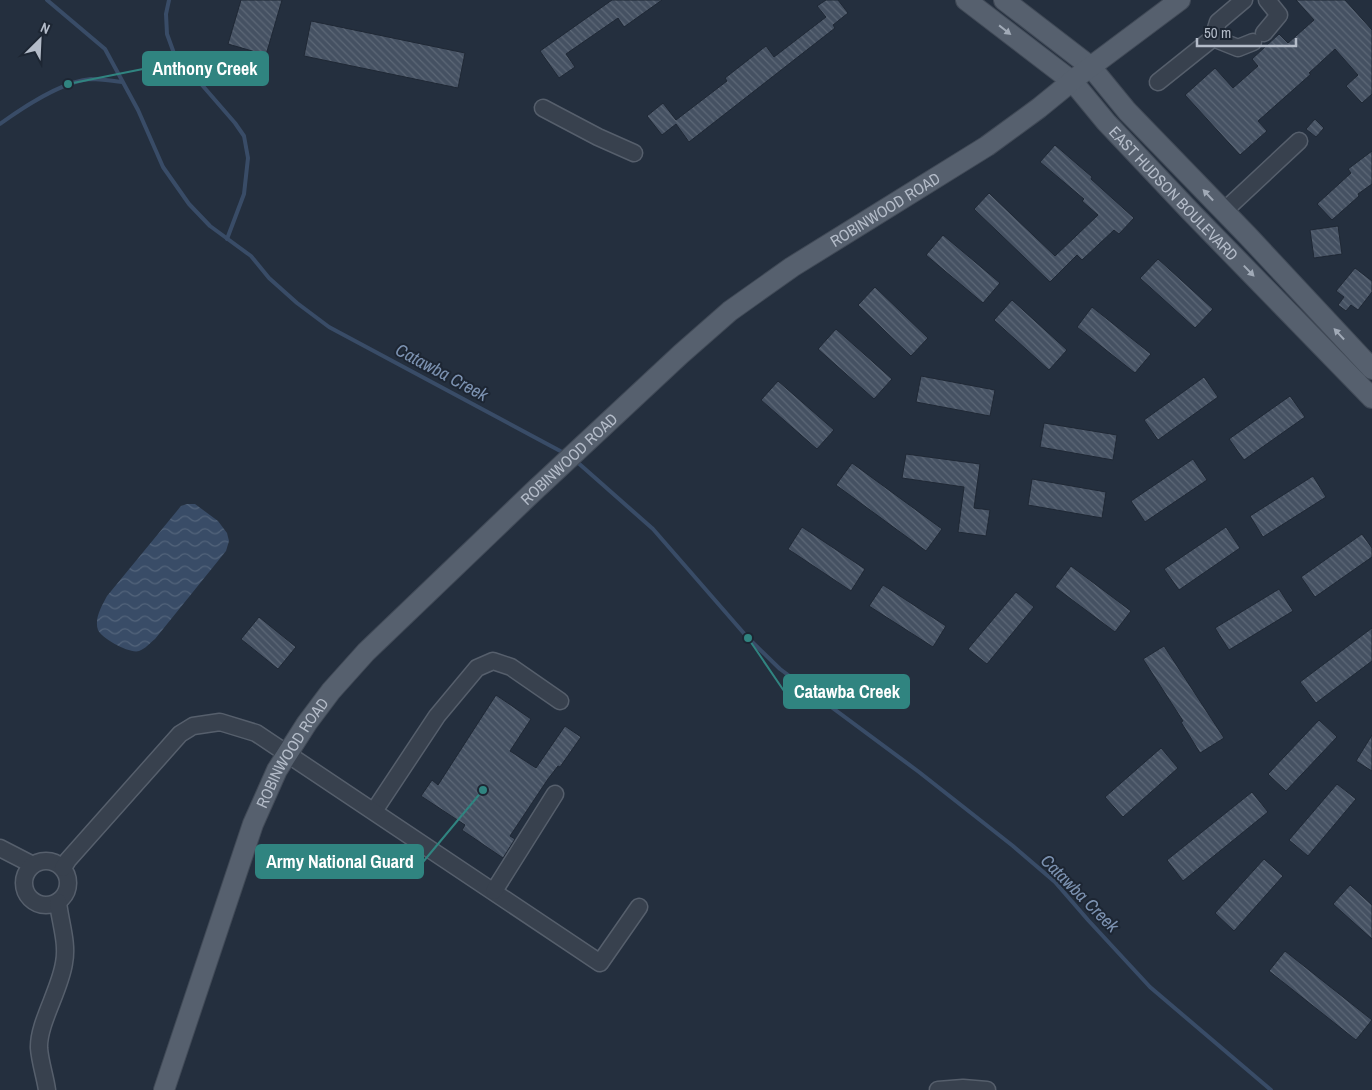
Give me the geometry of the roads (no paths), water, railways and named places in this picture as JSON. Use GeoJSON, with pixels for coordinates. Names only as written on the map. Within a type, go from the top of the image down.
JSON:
{"type":"FeatureCollection","features":[{"type":"Feature","properties":{"kind":"main road","name":"EAST HUDSON BOULEVARD"},"geometry":{"type":"LineString","coordinates":[[966,0],[1072,82],[1106,122],[1177,198],[1372,398]]}},
{"type":"Feature","properties":{"kind":"main road","name":"EAST HUDSON BOULEVARD"},"geometry":{"type":"LineString","coordinates":[[1004,0],[1091,67],[1127,111],[1372,369]]}},
{"type":"Feature","properties":{"kind":"main road","name":"ROBINWOOD ROAD"},"geometry":{"type":"LineString","coordinates":[[164,1090],[253,824],[277,770],[307,723],[331,691],[366,652],[610,420],[681,354],[730,312],[755,292],[792,267],[987,146],[1180,0]]}},
{"type":"Feature","properties":{"kind":"street"},"geometry":{"type":"LineString","coordinates":[[1158,82],[1212,38],[1218,22],[1244,0]]}},
{"type":"Feature","properties":{"kind":"street"},"geometry":{"type":"LineString","coordinates":[[1212,38],[1238,48],[1259,37],[1279,15],[1267,0]]}},
{"type":"Feature","properties":{"kind":"street"},"geometry":{"type":"LineString","coordinates":[[543,108],[634,154]]}},
{"type":"Feature","properties":{"kind":"street"},"geometry":{"type":"LineString","coordinates":[[1224,211],[1299,141]]}},
{"type":"Feature","properties":{"kind":"street"},"geometry":{"type":"LineString","coordinates":[[374,811],[437,716],[477,668],[493,661],[511,667],[560,701]]}},
{"type":"Feature","properties":{"kind":"street"},"geometry":{"type":"LineString","coordinates":[[63,864],[180,734],[193,726],[220,722],[256,732],[600,963],[639,907]]}},
{"type":"Feature","properties":{"kind":"street"},"geometry":{"type":"LineString","coordinates":[[494,891],[555,794]]}},
{"type":"Feature","properties":{"kind":"street"},"geometry":{"type":"LineString","coordinates":[[0,848],[16,855],[30,868]]}},
{"type":"Feature","properties":{"kind":"street"},"geometry":{"type":"LineString","coordinates":[[59,910],[36,903],[30,898],[24,884],[25,877],[30,868],[45,861],[63,864]]}},
{"type":"Feature","properties":{"kind":"street"},"geometry":{"type":"LineString","coordinates":[[47,1090],[39,1048],[41,1032],[61,981],[65,961],[65,943],[59,910],[68,886],[63,864]]}},
{"type":"Feature","properties":{"kind":"street"},"geometry":{"type":"LineString","coordinates":[[938,1090],[963,1088],[987,1090]]}},
{"type":"Feature","properties":{"kind":"water"},"geometry":{"type":"Polygon","coordinates":[[[195,504],[218,521],[227,533],[229,541],[226,551],[155,639],[147,646],[139,651],[135,651],[117,645],[105,638],[98,630],[97,621],[103,604],[107,596],[181,506],[195,504]]]}},
{"type":"Feature","properties":{"kind":"waterway","name":"Catawba Creek"},"geometry":{"type":"LineString","coordinates":[[47,0],[105,49],[138,110],[163,167],[189,204],[210,226],[251,256],[269,278],[297,303],[329,327],[564,453]]}},
{"type":"Feature","properties":{"kind":"waterway"},"geometry":{"type":"LineString","coordinates":[[169,0],[166,14],[167,34],[175,56],[235,123],[244,136],[248,158],[244,194],[227,239]]}},
{"type":"Feature","properties":{"kind":"waterway"},"geometry":{"type":"LineString","coordinates":[[0,124],[31,103],[68,85],[91,79],[122,82]]}},
{"type":"Feature","properties":{"kind":"waterway","name":"Catawba Creek"},"geometry":{"type":"LineString","coordinates":[[576,461],[653,529],[748,638],[780,669],[919,772],[1013,846],[1055,882],[1150,987],[1271,1090]]}},
{"type":"Feature","properties":{"kind":"place","name":"Anthony Creek"},"geometry":{"type":"Point","coordinates":[68,84]}},
{"type":"Feature","properties":{"kind":"place","name":"Catawba Creek"},"geometry":{"type":"Point","coordinates":[748,638]}},
{"type":"Feature","properties":{"kind":"place","name":"Army National Guard"},"geometry":{"type":"Point","coordinates":[483,790]}}]}
